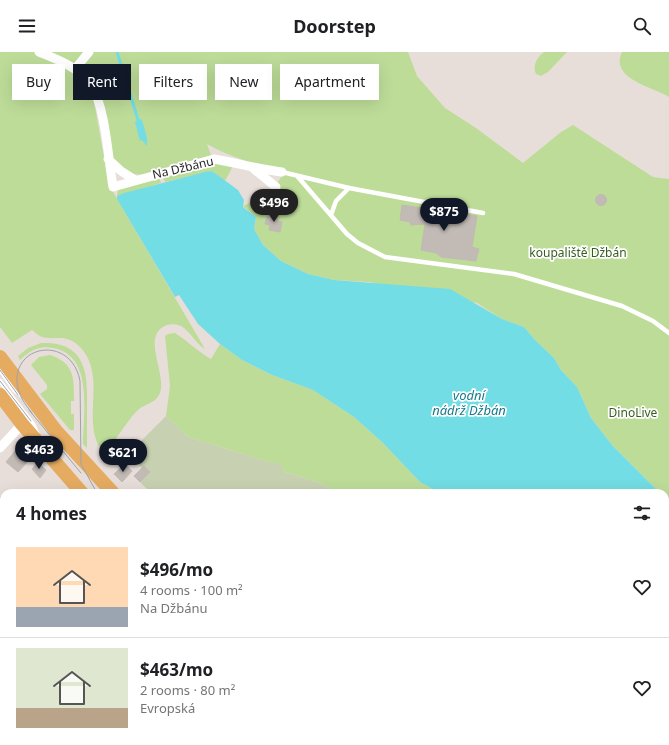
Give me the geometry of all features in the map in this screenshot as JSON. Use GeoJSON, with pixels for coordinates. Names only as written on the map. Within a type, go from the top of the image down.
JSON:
{"type":"FeatureCollection","features":[{"type":"Feature","properties":{"kind":"main road"},"geometry":{"type":"LineString","coordinates":[[0,356],[56,431],[109,489]]}},
{"type":"Feature","properties":{"kind":"main road"},"geometry":{"type":"LineString","coordinates":[[0,395],[45,452],[78,489]]}},
{"type":"Feature","properties":{"kind":"street","name":"Na Džbánu"},"geometry":{"type":"LineString","coordinates":[[39,52],[73,68]]}},
{"type":"Feature","properties":{"kind":"street"},"geometry":{"type":"LineString","coordinates":[[79,64],[89,52]]}},
{"type":"Feature","properties":{"kind":"street","name":"Na Džbánu"},"geometry":{"type":"LineString","coordinates":[[98,100],[113,187],[214,159],[254,169],[282,172]]}},
{"type":"Feature","properties":{"kind":"street","name":"Na Džbánu"},"geometry":{"type":"LineString","coordinates":[[108,159],[121,171],[135,180]]}},
{"type":"Feature","properties":{"kind":"street","name":"Na Džbánu"},"geometry":{"type":"LineString","coordinates":[[254,169],[276,187]]}},
{"type":"Feature","properties":{"kind":"street"},"geometry":{"type":"LineString","coordinates":[[0,448],[22,424]]}},
{"type":"Feature","properties":{"kind":"lane"},"geometry":{"type":"LineString","coordinates":[[282,172],[349,188],[483,213]]}},
{"type":"Feature","properties":{"kind":"lane"},"geometry":{"type":"LineString","coordinates":[[298,177],[347,234],[358,244],[385,257],[514,274],[622,306],[653,321],[669,333]]}},
{"type":"Feature","properties":{"kind":"lane"},"geometry":{"type":"LineString","coordinates":[[331,215],[336,201],[349,188]]}},
{"type":"Feature","properties":{"kind":"lane"},"geometry":{"type":"LineString","coordinates":[[0,370],[15,391],[32,400]]}},
{"type":"Feature","properties":{"kind":"lane"},"geometry":{"type":"LineString","coordinates":[[0,381],[33,424],[45,452]]}},
{"type":"Feature","properties":{"kind":"green space"},"geometry":{"type":"Polygon","coordinates":[[[0,52],[408,52],[417,76],[445,108],[476,128],[523,163],[561,132],[573,125],[653,177],[669,179],[669,489],[656,489],[612,445],[591,418],[577,387],[561,370],[554,358],[524,327],[502,319],[477,303],[369,282],[334,280],[308,274],[281,261],[263,245],[254,229],[256,217],[243,206],[270,193],[282,176],[264,167],[225,153],[207,144],[211,155],[146,175],[134,174],[114,162],[101,100],[131,100],[131,64],[73,64],[73,100],[94,100],[109,185],[205,349],[188,331],[181,326],[174,324],[167,325],[159,330],[156,337],[155,346],[160,375],[160,393],[154,401],[139,409],[131,417],[109,448],[102,451],[96,439],[93,426],[92,371],[88,359],[80,347],[75,342],[69,340],[45,338],[32,330],[12,343],[0,327],[0,52]]]}},
{"type":"Feature","properties":{"kind":"green space"},"geometry":{"type":"Polygon","coordinates":[[[544,52],[567,52],[548,72],[541,76],[536,74],[535,65],[539,56],[544,52]]]}},
{"type":"Feature","properties":{"kind":"green space"},"geometry":{"type":"Polygon","coordinates":[[[622,52],[669,52],[669,97],[635,81],[627,75],[622,69],[620,61],[622,52]]]}},
{"type":"Feature","properties":{"kind":"green space"},"geometry":{"type":"Polygon","coordinates":[[[212,162],[233,166],[225,181],[212,171],[165,182],[163,176],[212,162]]]}},
{"type":"Feature","properties":{"kind":"green space"},"geometry":{"type":"Polygon","coordinates":[[[159,177],[161,183],[117,196],[118,189],[159,177]]]}},
{"type":"Feature","properties":{"kind":"green space"},"geometry":{"type":"Polygon","coordinates":[[[175,333],[211,359],[220,344],[242,360],[272,375],[313,390],[354,417],[382,442],[420,482],[433,489],[331,489],[320,483],[282,471],[282,466],[279,463],[272,463],[188,437],[166,416],[170,386],[165,336],[175,333]]]}},
{"type":"Feature","properties":{"kind":"green space"},"geometry":{"type":"Polygon","coordinates":[[[41,343],[55,344],[66,347],[75,353],[84,369],[87,392],[87,448],[83,444],[83,387],[81,373],[75,362],[66,353],[48,347],[39,348],[27,354],[20,360],[18,356],[28,348],[41,343]]]}},
{"type":"Feature","properties":{"kind":"green space"},"geometry":{"type":"Polygon","coordinates":[[[50,355],[58,358],[69,367],[73,379],[74,401],[71,401],[71,414],[74,414],[74,430],[70,430],[40,394],[47,389],[47,385],[31,365],[39,357],[50,355]]]}},
{"type":"Feature","properties":{"kind":"green space"},"geometry":{"type":"Polygon","coordinates":[[[166,416],[188,437],[272,463],[279,463],[282,465],[282,471],[320,483],[331,489],[147,489],[140,482],[150,472],[144,466],[142,468],[128,454],[166,416]]]}},
{"type":"Feature","properties":{"kind":"water"},"geometry":{"type":"Polygon","coordinates":[[[140,119],[142,120],[147,138],[147,146],[142,140],[140,141],[135,122],[140,119]]]}},
{"type":"Feature","properties":{"kind":"water","name":"vodní nádrž Džbán"},"geometry":{"type":"Polygon","coordinates":[[[212,171],[238,190],[244,200],[243,207],[256,217],[254,229],[263,245],[281,261],[308,274],[334,280],[450,289],[502,319],[524,327],[554,358],[561,370],[577,387],[591,418],[612,445],[656,489],[433,489],[420,482],[382,442],[354,417],[313,390],[272,375],[242,360],[220,344],[198,324],[179,295],[175,297],[117,199],[117,196],[124,193],[212,171]]]}},
{"type":"Feature","properties":{"kind":"building"},"geometry":{"type":"Polygon","coordinates":[[[599,195],[603,195],[605,196],[605,204],[599,205],[596,202],[596,198],[599,195]]]}},
{"type":"Feature","properties":{"kind":"building"},"geometry":{"type":"Polygon","coordinates":[[[402,205],[477,216],[472,247],[479,249],[476,261],[441,257],[436,253],[421,250],[425,224],[411,225],[410,222],[400,220],[402,205]]]}},
{"type":"Feature","properties":{"kind":"building"},"geometry":{"type":"Polygon","coordinates":[[[268,213],[278,215],[277,221],[282,222],[280,232],[269,230],[270,225],[265,224],[268,213]]]}},
{"type":"Feature","properties":{"kind":"building"},"geometry":{"type":"Polygon","coordinates":[[[16,450],[28,461],[18,472],[6,462],[16,450]]]}},
{"type":"Feature","properties":{"kind":"building"},"geometry":{"type":"Polygon","coordinates":[[[38,462],[46,470],[40,478],[32,469],[38,462]]]}},
{"type":"Feature","properties":{"kind":"building"},"geometry":{"type":"Polygon","coordinates":[[[125,464],[132,471],[122,482],[114,474],[125,464]]]}},
{"type":"Feature","properties":{"kind":"building"},"geometry":{"type":"Polygon","coordinates":[[[144,466],[150,472],[140,482],[134,476],[144,466]]]}},
{"type":"Feature","properties":{"kind":"waterway"},"geometry":{"type":"LineString","coordinates":[[117,52],[139,123]]}},
{"type":"Feature","properties":{"kind":"tram line"},"geometry":{"type":"LineString","coordinates":[[32,413],[20,395],[17,383],[19,370],[24,359],[34,353],[44,350],[56,351],[66,357],[75,367],[80,381],[81,464],[95,489]]}},
{"type":"Feature","properties":{"kind":"tram line"},"geometry":{"type":"LineString","coordinates":[[0,370],[18,395]]}},
{"type":"Feature","properties":{"kind":"tram line"},"geometry":{"type":"LineString","coordinates":[[0,381],[31,421]]}},
{"type":"Feature","properties":{"kind":"tram line"},"geometry":{"type":"LineString","coordinates":[[29,410],[81,473]]}},
{"type":"Feature","properties":{"kind":"park label","name":"koupaliště Džbán"},"geometry":{"type":"Point","coordinates":[578,253]}},
{"type":"Feature","properties":{"kind":"park label","name":"DinoLive"},"geometry":{"type":"Point","coordinates":[633,413]}}]}
